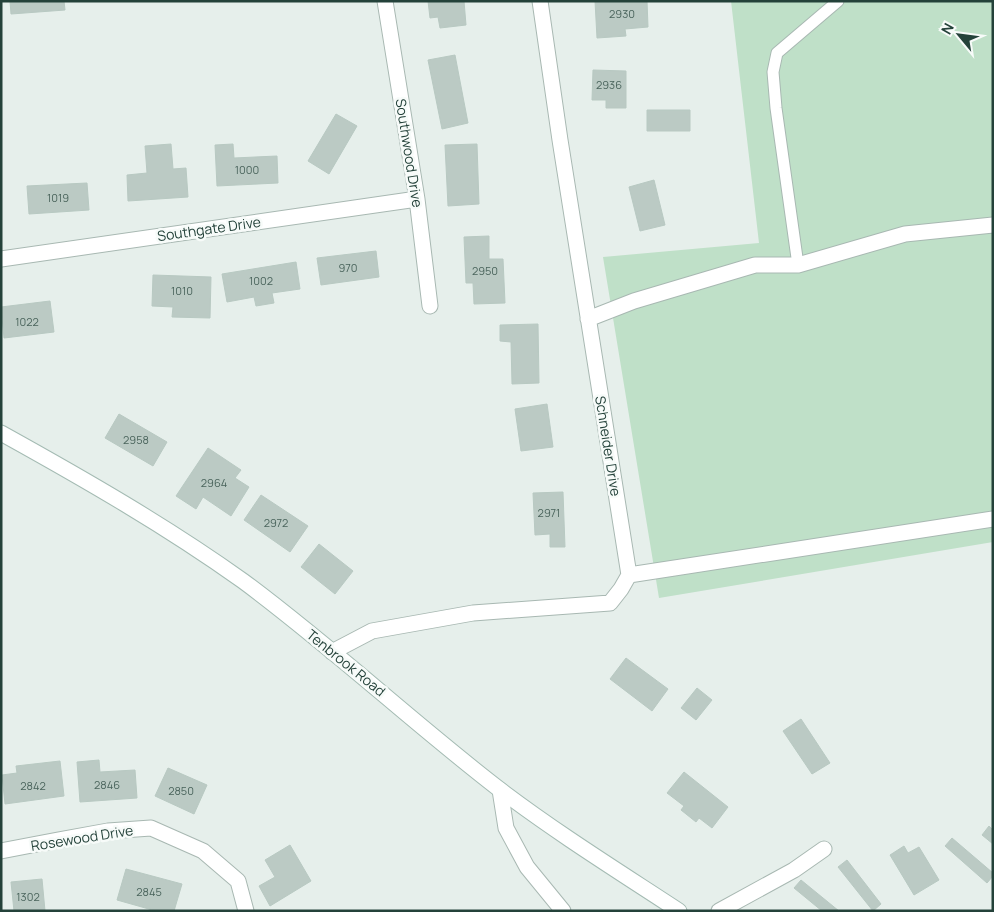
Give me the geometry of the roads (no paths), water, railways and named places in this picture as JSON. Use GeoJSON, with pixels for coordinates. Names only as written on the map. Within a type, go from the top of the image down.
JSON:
{"type":"FeatureCollection","features":[{"type":"Feature","properties":{"kind":"street","name":"Southwood Drive"},"geometry":{"type":"LineString","coordinates":[[385,1],[417,199],[430,306]]}},
{"type":"Feature","properties":{"kind":"street","name":"Schneider Drive"},"geometry":{"type":"LineString","coordinates":[[540,1],[629,576]]}},
{"type":"Feature","properties":{"kind":"street","name":"Southgate Drive"},"geometry":{"type":"LineString","coordinates":[[1,259],[417,199]]}},
{"type":"Feature","properties":{"kind":"street"},"geometry":{"type":"LineString","coordinates":[[588,319],[634,301],[755,266],[798,265],[905,234],[993,226]]}},
{"type":"Feature","properties":{"kind":"street","name":"Tenbrook Road"},"geometry":{"type":"LineString","coordinates":[[1,433],[143,514],[243,582],[332,652],[500,790],[679,911]]}},
{"type":"Feature","properties":{"kind":"street"},"geometry":{"type":"LineString","coordinates":[[332,652],[372,631],[473,612],[610,602],[629,576],[993,519]]}},
{"type":"Feature","properties":{"kind":"street"},"geometry":{"type":"LineString","coordinates":[[500,790],[506,828],[527,867],[564,911]]}},
{"type":"Feature","properties":{"kind":"street","name":"Rosewood Drive"},"geometry":{"type":"LineString","coordinates":[[1,851],[108,831],[151,828],[203,851],[238,881],[246,911]]}},
{"type":"Feature","properties":{"kind":"street"},"geometry":{"type":"LineString","coordinates":[[719,911],[794,870],[824,848]]}},
{"type":"Feature","properties":{"kind":"lane"},"geometry":{"type":"LineString","coordinates":[[798,265],[772,72],[777,53],[838,1]]}}]}
